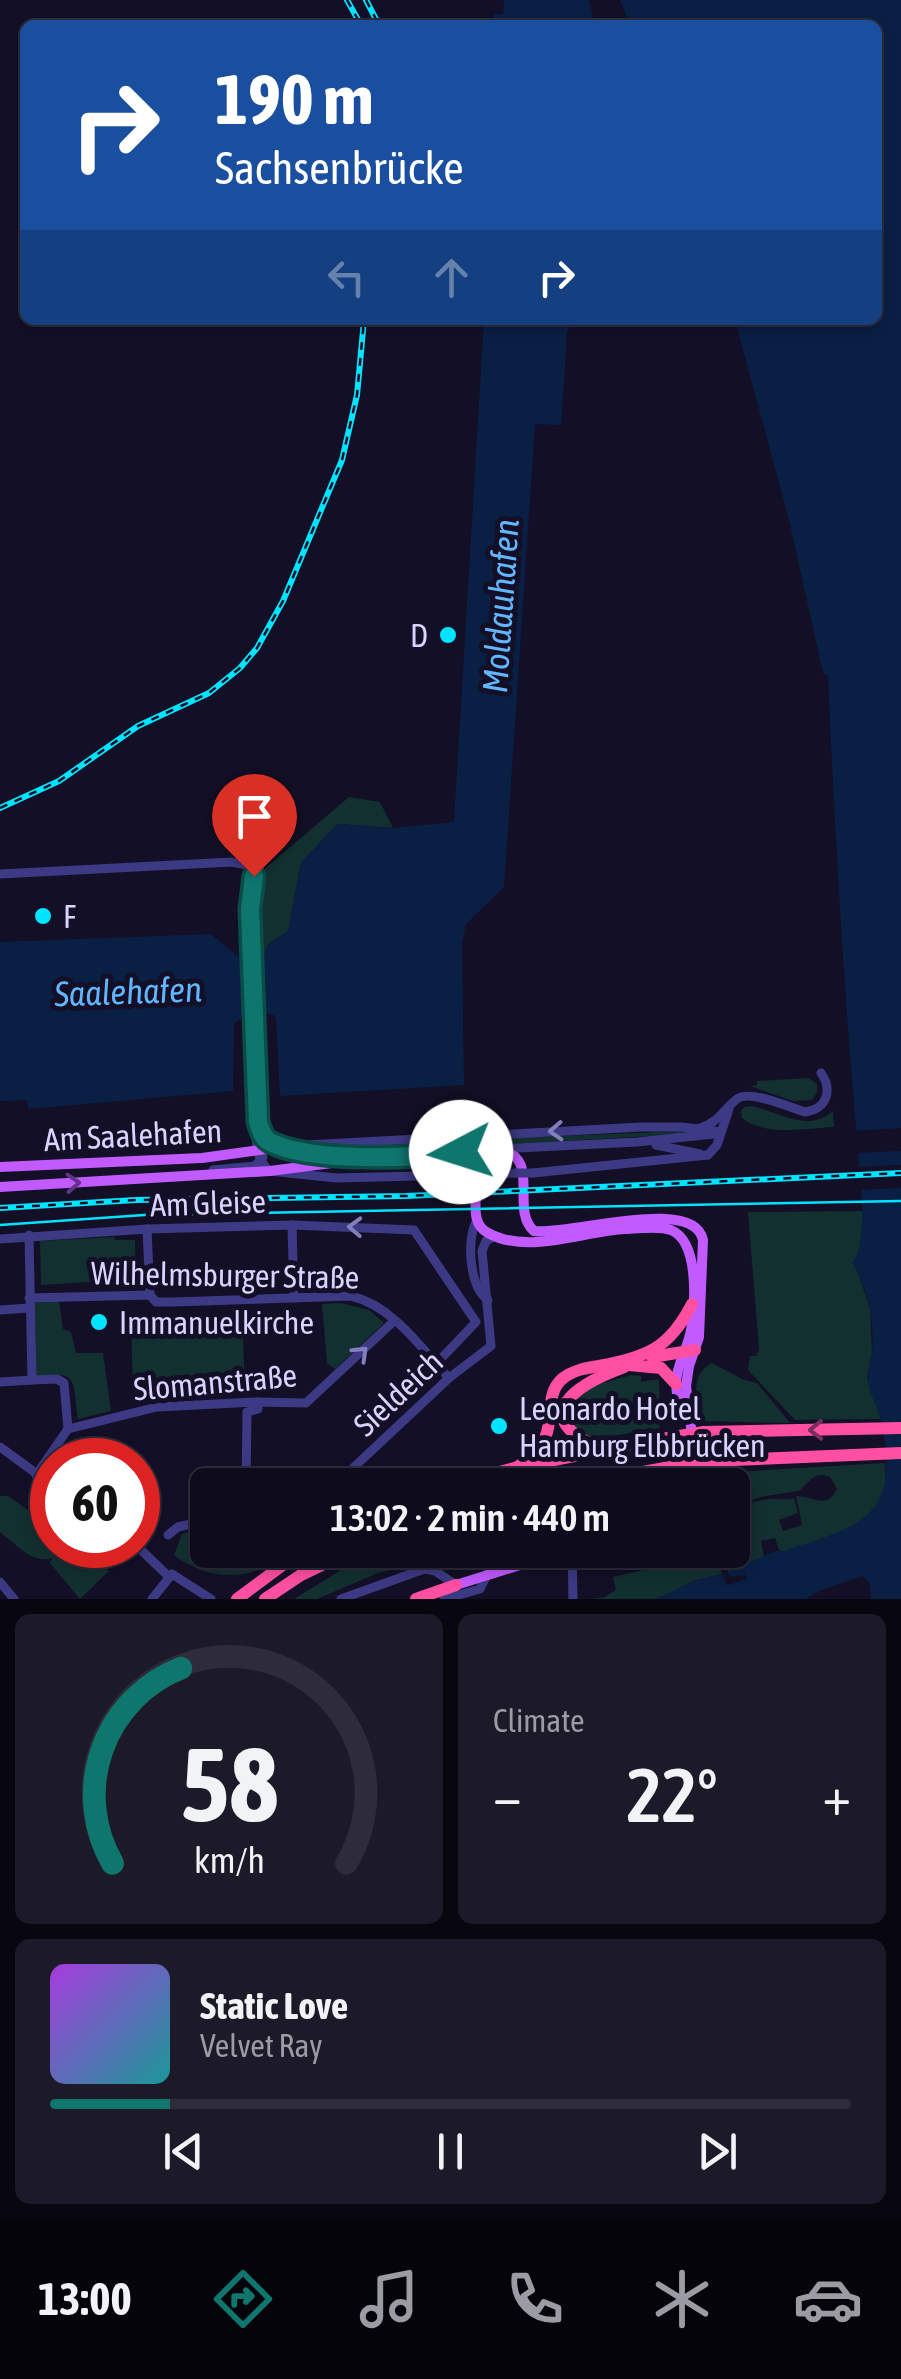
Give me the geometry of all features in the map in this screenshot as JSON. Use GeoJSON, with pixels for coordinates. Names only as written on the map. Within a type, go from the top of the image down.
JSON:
{"type":"FeatureCollection","features":[{"type":"Feature","properties":{"kind":"highway"},"geometry":{"type":"LineString","coordinates":[[518,1467],[547,1435],[553,1392],[561,1380],[576,1370],[632,1357],[664,1344],[678,1330],[692,1304]]}},
{"type":"Feature","properties":{"kind":"highway"},"geometry":{"type":"LineString","coordinates":[[664,1344],[690,1353]]}},
{"type":"Feature","properties":{"kind":"highway"},"geometry":{"type":"LineString","coordinates":[[602,1449],[572,1432],[564,1418],[565,1403],[571,1393],[584,1384],[667,1352],[690,1353]]}},
{"type":"Feature","properties":{"kind":"highway"},"geometry":{"type":"LineString","coordinates":[[629,1366],[660,1368],[676,1384]]}},
{"type":"Feature","properties":{"kind":"highway"},"geometry":{"type":"LineString","coordinates":[[514,1468],[704,1432],[901,1428]]}},
{"type":"Feature","properties":{"kind":"highway"},"geometry":{"type":"LineString","coordinates":[[665,1468],[708,1461],[901,1453]]}},
{"type":"Feature","properties":{"kind":"highway"},"geometry":{"type":"LineString","coordinates":[[238,1599],[279,1568]]}},
{"type":"Feature","properties":{"kind":"highway"},"geometry":{"type":"LineString","coordinates":[[265,1599],[319,1568]]}},
{"type":"Feature","properties":{"kind":"highway"},"geometry":{"type":"LineString","coordinates":[[278,1599],[320,1568]]}},
{"type":"Feature","properties":{"kind":"highway"},"geometry":{"type":"LineString","coordinates":[[416,1599],[456,1585]]}},
{"type":"Feature","properties":{"kind":"main road"},"geometry":{"type":"LineString","coordinates":[[261,1154],[288,1146],[323,1155],[372,1157]]}},
{"type":"Feature","properties":{"kind":"main road"},"geometry":{"type":"LineString","coordinates":[[270,1171],[372,1157],[499,1149],[516,1155],[524,1172],[526,1223],[536,1232],[568,1232],[611,1222],[680,1220],[696,1225],[703,1236],[699,1337],[676,1384],[680,1406],[690,1423]]}},
{"type":"Feature","properties":{"kind":"main road"},"geometry":{"type":"LineString","coordinates":[[450,1153],[464,1158],[480,1173],[478,1220],[484,1230],[498,1236],[524,1241],[570,1240],[620,1229],[670,1230],[682,1238],[693,1270],[686,1386],[696,1468]]}},
{"type":"Feature","properties":{"kind":"main road","name":"Am Saalehafen"},"geometry":{"type":"LineString","coordinates":[[0,1167],[261,1154]]}},
{"type":"Feature","properties":{"kind":"main road","name":"Am Saalehafen"},"geometry":{"type":"LineString","coordinates":[[0,1187],[270,1171]]}},
{"type":"Feature","properties":{"kind":"main road"},"geometry":{"type":"LineString","coordinates":[[498,1236],[514,1234],[526,1223]]}},
{"type":"Feature","properties":{"kind":"main road"},"geometry":{"type":"LineString","coordinates":[[456,1585],[504,1568]]}},
{"type":"Feature","properties":{"kind":"street"},"geometry":{"type":"LineString","coordinates":[[0,874],[232,862],[252,870],[261,1154]]}},
{"type":"Feature","properties":{"kind":"street"},"geometry":{"type":"LineString","coordinates":[[698,1129],[716,1122],[736,1099],[750,1095],[805,1112],[814,1111],[826,1101],[828,1092],[822,1073]]}},
{"type":"Feature","properties":{"kind":"street"},"geometry":{"type":"LineString","coordinates":[[270,1171],[356,1178],[460,1175],[708,1155],[714,1150],[729,1109]]}},
{"type":"Feature","properties":{"kind":"street","name":"Am Saalehafen"},"geometry":{"type":"LineString","coordinates":[[147,1180],[255,1166],[261,1154],[258,1122]]}},
{"type":"Feature","properties":{"kind":"street"},"geometry":{"type":"LineString","coordinates":[[262,1133],[270,1142],[288,1146],[621,1128],[721,1132]]}},
{"type":"Feature","properties":{"kind":"street"},"geometry":{"type":"LineString","coordinates":[[480,1173],[480,1158],[499,1149],[637,1142],[721,1132]]}},
{"type":"Feature","properties":{"kind":"street"},"geometry":{"type":"LineString","coordinates":[[637,1142],[708,1155]]}},
{"type":"Feature","properties":{"kind":"street"},"geometry":{"type":"LineString","coordinates":[[524,1172],[529,1154],[539,1148]]}},
{"type":"Feature","properties":{"kind":"street","name":"Am Saalehafen"},"geometry":{"type":"LineString","coordinates":[[261,1154],[270,1171]]}},
{"type":"Feature","properties":{"kind":"street"},"geometry":{"type":"LineString","coordinates":[[478,1220],[472,1230],[472,1274],[478,1293],[488,1300]]}},
{"type":"Feature","properties":{"kind":"street"},"geometry":{"type":"LineString","coordinates":[[292,1225],[294,1298]]}},
{"type":"Feature","properties":{"kind":"street","name":"Am Gleise"},"geometry":{"type":"LineString","coordinates":[[0,1239],[292,1225],[417,1231],[476,1324]]}},
{"type":"Feature","properties":{"kind":"street"},"geometry":{"type":"LineString","coordinates":[[148,1229],[150,1295]]}},
{"type":"Feature","properties":{"kind":"street"},"geometry":{"type":"LineString","coordinates":[[29,1235],[32,1380]]}},
{"type":"Feature","properties":{"kind":"street"},"geometry":{"type":"LineString","coordinates":[[488,1300],[482,1252],[486,1242],[498,1236]]}},
{"type":"Feature","properties":{"kind":"street","name":"Wilhelmsburger Straße"},"geometry":{"type":"LineString","coordinates":[[0,1310],[29,1303],[150,1295],[156,1302],[351,1296],[369,1300],[394,1320],[449,1378]]}},
{"type":"Feature","properties":{"kind":"street","name":"Sieldeich"},"geometry":{"type":"LineString","coordinates":[[353,1468],[449,1378],[488,1349],[492,1339],[488,1300]]}},
{"type":"Feature","properties":{"kind":"street","name":"Slomanstraße"},"geometry":{"type":"LineString","coordinates":[[68,1429],[157,1408],[258,1402],[306,1404],[394,1320]]}},
{"type":"Feature","properties":{"kind":"street","name":"Sieldeich"},"geometry":{"type":"LineString","coordinates":[[436,1364],[476,1324]]}},
{"type":"Feature","properties":{"kind":"street"},"geometry":{"type":"LineString","coordinates":[[0,1382],[57,1379],[64,1383],[68,1429],[62,1438]]}},
{"type":"Feature","properties":{"kind":"street"},"geometry":{"type":"LineString","coordinates":[[246,1468],[247,1412],[258,1409],[258,1402]]}},
{"type":"Feature","properties":{"kind":"street"},"geometry":{"type":"LineString","coordinates":[[0,1447],[30,1471]]}},
{"type":"Feature","properties":{"kind":"street"},"geometry":{"type":"LineString","coordinates":[[168,1535],[190,1524]]}},
{"type":"Feature","properties":{"kind":"street"},"geometry":{"type":"LineString","coordinates":[[160,1568],[168,1576]]}},
{"type":"Feature","properties":{"kind":"street"},"geometry":{"type":"LineString","coordinates":[[341,1599],[430,1568]]}},
{"type":"Feature","properties":{"kind":"street"},"geometry":{"type":"LineString","coordinates":[[572,1568],[573,1599]]}},
{"type":"Feature","properties":{"kind":"street"},"geometry":{"type":"LineString","coordinates":[[424,1570],[435,1571],[456,1585]]}},
{"type":"Feature","properties":{"kind":"street"},"geometry":{"type":"LineString","coordinates":[[444,1599],[480,1588],[488,1572]]}},
{"type":"Feature","properties":{"kind":"street"},"geometry":{"type":"LineString","coordinates":[[152,1599],[168,1576],[174,1574],[211,1599]]}},
{"type":"Feature","properties":{"kind":"street"},"geometry":{"type":"LineString","coordinates":[[0,1582],[14,1599]]}},
{"type":"Feature","properties":{"kind":"green space"},"geometry":{"type":"Polygon","coordinates":[[[349,797],[380,802],[393,828],[337,824],[301,863],[288,931],[269,944],[262,958],[262,871],[349,797]]]}},
{"type":"Feature","properties":{"kind":"green space"},"geometry":{"type":"Polygon","coordinates":[[[808,1078],[817,1084],[812,1100],[793,1101],[750,1086],[757,1085],[757,1081],[808,1078]]]}},
{"type":"Feature","properties":{"kind":"green space"},"geometry":{"type":"Polygon","coordinates":[[[744,1107],[804,1121],[833,1111],[834,1127],[762,1128],[742,1118],[744,1107]]]}},
{"type":"Feature","properties":{"kind":"green space"},"geometry":{"type":"Polygon","coordinates":[[[701,1133],[442,1148],[442,1141],[701,1133]]]}},
{"type":"Feature","properties":{"kind":"green space"},"geometry":{"type":"Polygon","coordinates":[[[863,1211],[858,1272],[870,1309],[872,1353],[867,1378],[881,1419],[795,1420],[748,1370],[750,1356],[756,1356],[759,1349],[748,1212],[863,1211]]]}},
{"type":"Feature","properties":{"kind":"green space"},"geometry":{"type":"Polygon","coordinates":[[[114,1237],[135,1240],[136,1279],[41,1285],[40,1241],[114,1237]]]}},
{"type":"Feature","properties":{"kind":"green space"},"geometry":{"type":"Polygon","coordinates":[[[59,1300],[63,1329],[71,1332],[76,1353],[103,1353],[111,1411],[78,1419],[71,1381],[60,1375],[36,1376],[35,1303],[59,1300]]]}},
{"type":"Feature","properties":{"kind":"green space"},"geometry":{"type":"Polygon","coordinates":[[[341,1303],[369,1310],[384,1323],[335,1369],[327,1363],[322,1304],[341,1303]]]}},
{"type":"Feature","properties":{"kind":"green space"},"geometry":{"type":"Polygon","coordinates":[[[242,1318],[245,1388],[133,1392],[131,1321],[242,1318]]]}},
{"type":"Feature","properties":{"kind":"green space"},"geometry":{"type":"Polygon","coordinates":[[[712,1363],[757,1383],[790,1423],[701,1421],[697,1381],[712,1363]]]}},
{"type":"Feature","properties":{"kind":"green space"},"geometry":{"type":"Polygon","coordinates":[[[641,1376],[641,1382],[659,1379],[660,1428],[595,1439],[572,1426],[569,1405],[592,1386],[641,1376]]]}},
{"type":"Feature","properties":{"kind":"green space"},"geometry":{"type":"Polygon","coordinates":[[[885,1463],[886,1483],[878,1507],[855,1525],[783,1552],[775,1538],[761,1541],[764,1556],[750,1563],[750,1504],[794,1498],[798,1513],[779,1520],[783,1531],[802,1525],[796,1496],[823,1501],[837,1489],[830,1477],[820,1475],[799,1491],[750,1500],[750,1471],[885,1463]]]}},
{"type":"Feature","properties":{"kind":"green space"},"geometry":{"type":"Polygon","coordinates":[[[0,1496],[8,1496],[30,1512],[30,1555],[18,1547],[0,1532],[0,1496]]]}},
{"type":"Feature","properties":{"kind":"green space"},"geometry":{"type":"Polygon","coordinates":[[[190,1531],[190,1564],[174,1555],[182,1534],[190,1531]]]}},
{"type":"Feature","properties":{"kind":"green space"},"geometry":{"type":"Polygon","coordinates":[[[54,1568],[109,1571],[80,1599],[54,1568]]]}},
{"type":"Feature","properties":{"kind":"green space"},"geometry":{"type":"Polygon","coordinates":[[[197,1568],[258,1568],[236,1575],[197,1568]]]}},
{"type":"Feature","properties":{"kind":"green space"},"geometry":{"type":"Polygon","coordinates":[[[344,1568],[399,1568],[317,1599],[294,1599],[344,1568]]]}},
{"type":"Feature","properties":{"kind":"green space"},"geometry":{"type":"Polygon","coordinates":[[[652,1568],[720,1568],[722,1574],[696,1580],[656,1599],[593,1599],[616,1590],[613,1577],[652,1568]]]}},
{"type":"Feature","properties":{"kind":"water"},"geometry":{"type":"Polygon","coordinates":[[[504,0],[589,0],[594,20],[494,20],[494,14],[503,14],[504,0]]]}},
{"type":"Feature","properties":{"kind":"water"},"geometry":{"type":"Polygon","coordinates":[[[620,0],[901,0],[901,1599],[871,1599],[870,1583],[862,1576],[806,1599],[656,1599],[696,1580],[722,1574],[727,1585],[747,1579],[745,1574],[730,1577],[728,1572],[750,1568],[750,1562],[775,1551],[855,1524],[870,1512],[886,1478],[881,1420],[868,1382],[873,1342],[871,1318],[852,1263],[862,1226],[861,1193],[828,676],[823,673],[789,520],[736,325],[882,325],[882,20],[628,20],[620,0]]]}},
{"type":"Feature","properties":{"kind":"water"},"geometry":{"type":"Polygon","coordinates":[[[484,325],[571,325],[567,332],[561,425],[535,424],[504,887],[466,924],[462,944],[464,1085],[280,1096],[276,1019],[274,1015],[258,1014],[234,1024],[233,1091],[28,1109],[27,1100],[0,1101],[0,942],[211,934],[241,959],[261,958],[269,944],[288,931],[301,863],[337,824],[393,828],[454,822],[484,325]]]}},
{"type":"Feature","properties":{"kind":"pier"},"geometry":{"type":"Polygon","coordinates":[[[901,1128],[901,1151],[853,1153],[851,1131],[901,1128]]]}},
{"type":"Feature","properties":{"kind":"pier"},"geometry":{"type":"Polygon","coordinates":[[[901,1165],[901,1188],[856,1190],[854,1167],[901,1165]]]}},
{"type":"Feature","properties":{"kind":"tram line"},"geometry":{"type":"LineString","coordinates":[[0,1225],[144,1215],[901,1201]]}},
{"type":"Feature","properties":{"kind":"railway"},"geometry":{"type":"LineString","coordinates":[[347,0],[358,20]]}},
{"type":"Feature","properties":{"kind":"railway"},"geometry":{"type":"LineString","coordinates":[[366,0],[376,20]]}},
{"type":"Feature","properties":{"kind":"railway"},"geometry":{"type":"LineString","coordinates":[[0,808],[59,781],[138,726],[209,693],[257,648],[283,601],[342,460],[357,395],[364,325]]}},
{"type":"Feature","properties":{"kind":"railway"},"geometry":{"type":"LineString","coordinates":[[0,1208],[136,1200],[406,1196],[901,1173]]}},
{"type":"Feature","properties":{"kind":"place","name":"D"},"geometry":{"type":"Point","coordinates":[448,635]}},
{"type":"Feature","properties":{"kind":"place","name":"F"},"geometry":{"type":"Point","coordinates":[43,916]}},
{"type":"Feature","properties":{"kind":"place","name":"Immanuelkirche"},"geometry":{"type":"Point","coordinates":[99,1322]}},
{"type":"Feature","properties":{"kind":"place","name":"Leonardo Hotel Hamburg Elbbrücken"},"geometry":{"type":"Point","coordinates":[499,1426]}},
{"type":"Feature","properties":{"kind":"route"},"geometry":{"type":"LineString","coordinates":[[254,876],[250,909],[258,1122],[264,1137],[272,1143],[323,1155],[372,1157],[461,1152]]}},
{"type":"Feature","properties":{"kind":"water label","name":"Moldauhafen"},"geometry":{"type":"Point","coordinates":[500,606]}},
{"type":"Feature","properties":{"kind":"water label","name":"Saalehafen"},"geometry":{"type":"Point","coordinates":[128,991]}}]}
